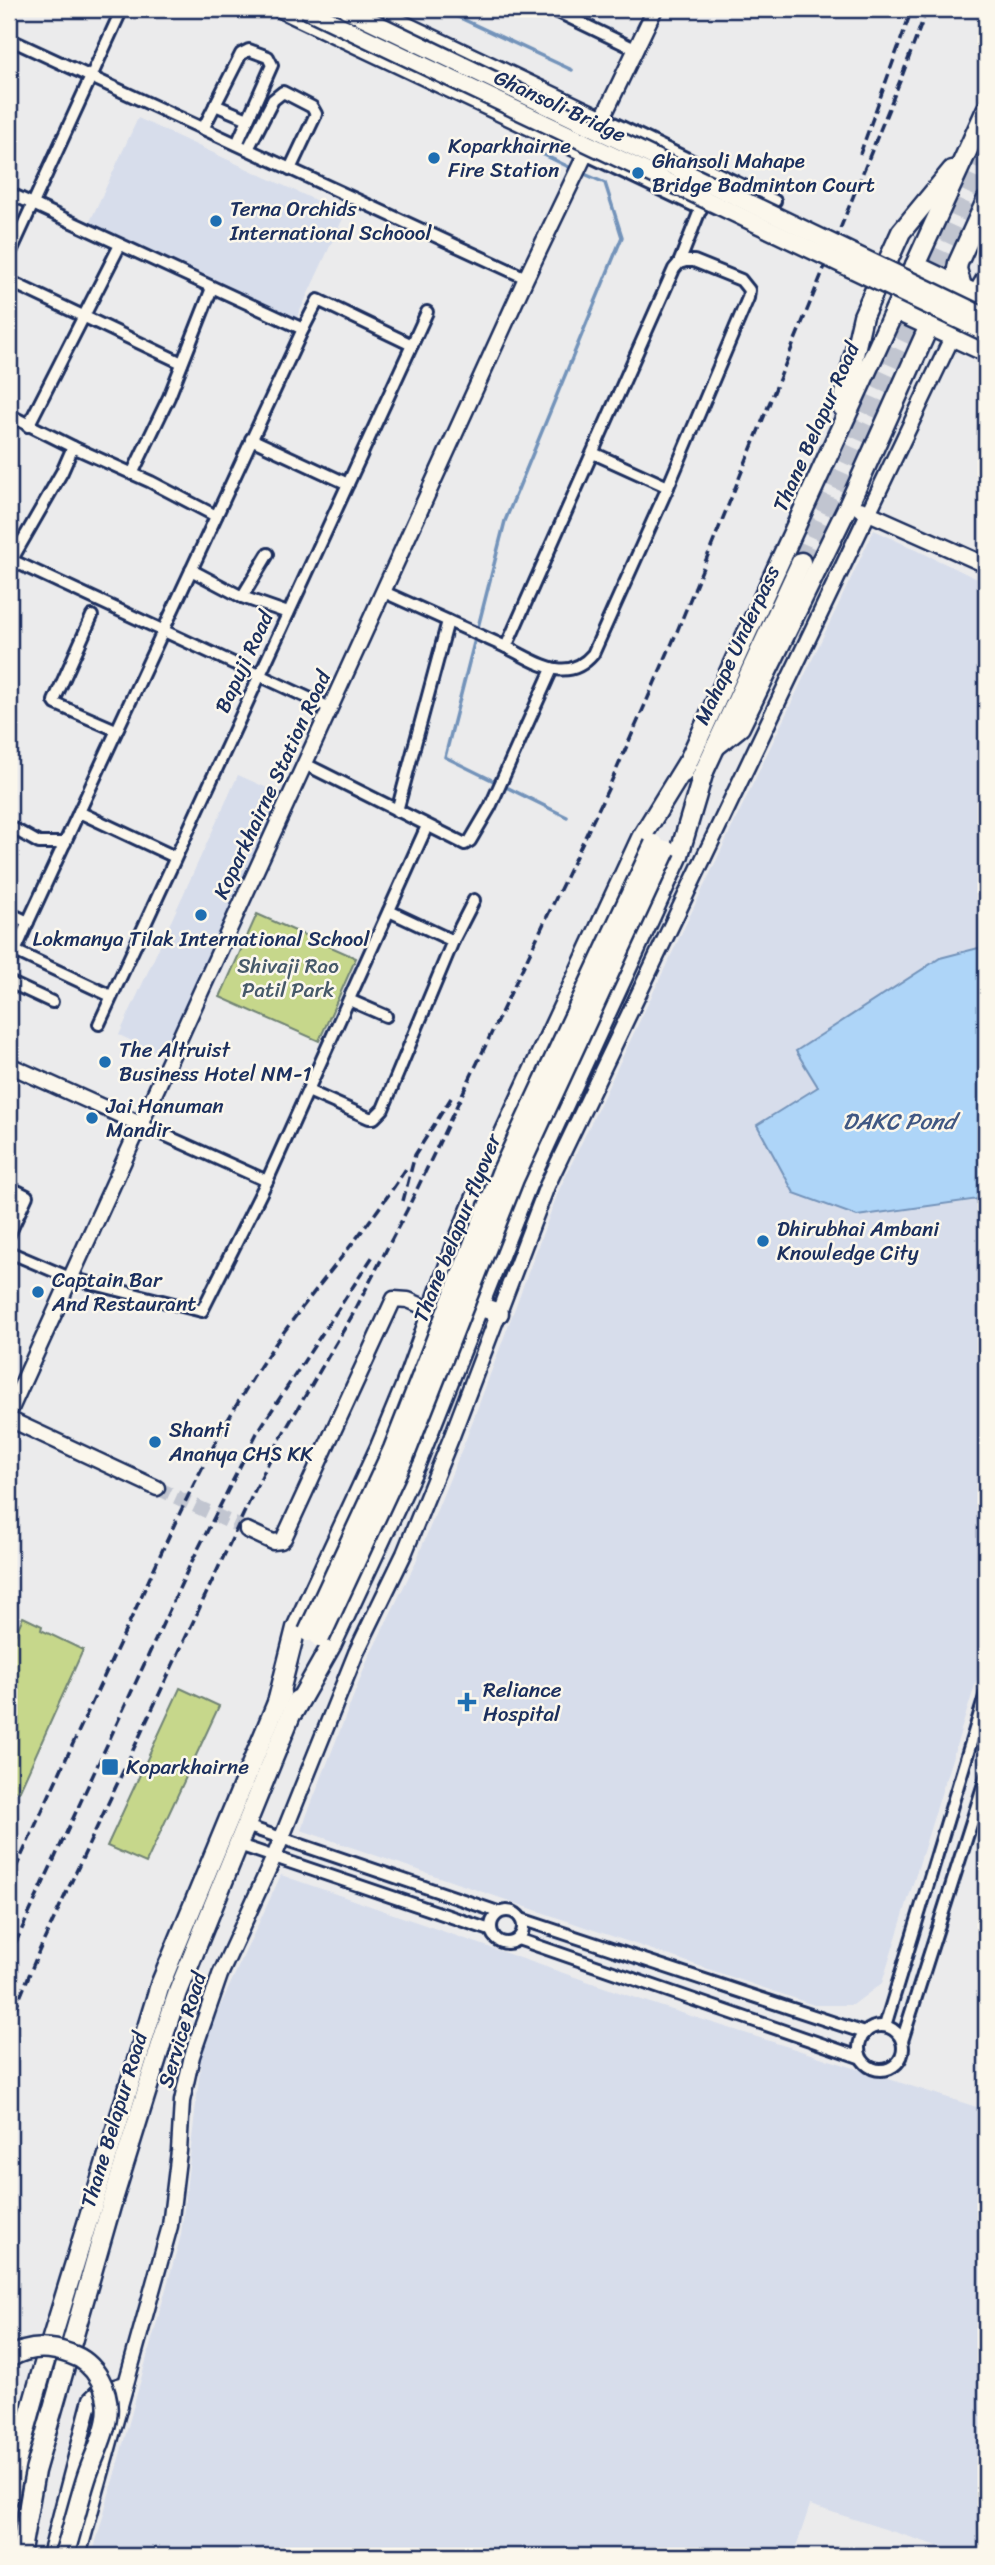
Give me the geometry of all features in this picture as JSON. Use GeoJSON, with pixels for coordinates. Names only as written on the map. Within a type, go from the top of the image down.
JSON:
{"type":"FeatureCollection","features":[{"type":"Feature","properties":{"kind":"main road","name":"Ghansoli Bridge"},"geometry":{"type":"LineString","coordinates":[[305,9],[986,333]]}},
{"type":"Feature","properties":{"kind":"main road","name":"Ghansoli Bridge"},"geometry":{"type":"LineString","coordinates":[[346,9],[986,317]]}},
{"type":"Feature","properties":{"kind":"main road","name":"Thane Belapur Road"},"geometry":{"type":"LineString","coordinates":[[687,763],[986,110]]}},
{"type":"Feature","properties":{"kind":"main road"},"geometry":{"type":"LineString","coordinates":[[835,441],[863,316],[901,232],[967,152]]}},
{"type":"Feature","properties":{"kind":"main road"},"geometry":{"type":"LineString","coordinates":[[974,293],[957,269],[986,201]]}},
{"type":"Feature","properties":{"kind":"main road"},"geometry":{"type":"LineString","coordinates":[[915,265],[974,293]]}},
{"type":"Feature","properties":{"kind":"main road"},"geometry":{"type":"LineString","coordinates":[[895,310],[986,352]]}},
{"type":"Feature","properties":{"kind":"main road"},"geometry":{"type":"LineString","coordinates":[[660,847],[715,747],[740,727],[849,504],[929,326]]}},
{"type":"Feature","properties":{"kind":"main road","name":"Mahape Underpass"},"geometry":{"type":"LineString","coordinates":[[715,747],[801,562]]}},
{"type":"Feature","properties":{"kind":"main road"},"geometry":{"type":"LineString","coordinates":[[660,847],[687,763]]}},
{"type":"Feature","properties":{"kind":"main road"},"geometry":{"type":"LineString","coordinates":[[276,1703],[296,1628],[404,1390],[488,1168],[641,838],[687,763]]}},
{"type":"Feature","properties":{"kind":"main road"},"geometry":{"type":"LineString","coordinates":[[294,1711],[332,1644],[416,1464],[527,1185],[679,855],[704,771]]}},
{"type":"Feature","properties":{"kind":"main road","name":"Thane belapur flyover"},"geometry":{"type":"LineString","coordinates":[[314,1635],[393,1450],[501,1173],[660,847]]}},
{"type":"Feature","properties":{"kind":"main road"},"geometry":{"type":"LineString","coordinates":[[439,1292],[499,1313]]}},
{"type":"Feature","properties":{"kind":"main road"},"geometry":{"type":"LineString","coordinates":[[276,1703],[314,1635]]}},
{"type":"Feature","properties":{"kind":"main road"},"geometry":{"type":"LineString","coordinates":[[294,1711],[314,1635]]}},
{"type":"Feature","properties":{"kind":"main road","name":"Thane Belapur Road"},"geometry":{"type":"LineString","coordinates":[[9,2497],[41,2374],[152,2009],[276,1703]]}},
{"type":"Feature","properties":{"kind":"main road","name":"Thane Belapur Road"},"geometry":{"type":"LineString","coordinates":[[20,2556],[36,2471],[111,2206],[178,1992],[294,1711]]}},
{"type":"Feature","properties":{"kind":"main road"},"geometry":{"type":"LineString","coordinates":[[9,2358],[25,2350],[39,2348],[58,2349],[79,2357],[91,2366],[107,2399],[107,2418],[87,2475],[65,2556]]}},
{"type":"Feature","properties":{"kind":"street"},"geometry":{"type":"LineString","coordinates":[[9,256],[122,9]]}},
{"type":"Feature","properties":{"kind":"street"},"geometry":{"type":"LineString","coordinates":[[278,9],[580,164],[701,209]]}},
{"type":"Feature","properties":{"kind":"street"},"geometry":{"type":"LineString","coordinates":[[374,9],[775,201]]}},
{"type":"Feature","properties":{"kind":"street"},"geometry":{"type":"LineString","coordinates":[[552,9],[637,50]]}},
{"type":"Feature","properties":{"kind":"street","name":"Koparkhairne Station Road"},"geometry":{"type":"LineString","coordinates":[[9,1413],[526,278],[656,9]]}},
{"type":"Feature","properties":{"kind":"street"},"geometry":{"type":"LineString","coordinates":[[9,39],[526,278]]}},
{"type":"Feature","properties":{"kind":"street"},"geometry":{"type":"LineString","coordinates":[[203,129],[241,54],[249,50],[268,57],[272,65],[237,144]]}},
{"type":"Feature","properties":{"kind":"street"},"geometry":{"type":"LineString","coordinates":[[248,149],[273,100],[283,92],[312,107],[316,114],[290,169]]}},
{"type":"Feature","properties":{"kind":"street"},"geometry":{"type":"LineString","coordinates":[[215,105],[248,119]]}},
{"type":"Feature","properties":{"kind":"street"},"geometry":{"type":"LineString","coordinates":[[506,647],[679,262],[714,171]]}},
{"type":"Feature","properties":{"kind":"street"},"geometry":{"type":"LineString","coordinates":[[9,193],[303,329]]}},
{"type":"Feature","properties":{"kind":"street"},"geometry":{"type":"LineString","coordinates":[[28,426],[120,245]]}},
{"type":"Feature","properties":{"kind":"street"},"geometry":{"type":"LineString","coordinates":[[384,592],[552,669],[562,671],[586,662],[593,654],[668,487],[748,298],[748,290],[741,280],[694,261],[679,262]]}},
{"type":"Feature","properties":{"kind":"street","name":"Service Road"},"geometry":{"type":"LineString","coordinates":[[78,2556],[170,2225],[182,2101],[192,2056],[220,1975],[274,1857],[356,1653],[404,1555],[547,1186],[867,512],[974,293],[986,275]]}},
{"type":"Feature","properties":{"kind":"street"},"geometry":{"type":"LineString","coordinates":[[9,281],[84,314],[182,363]]}},
{"type":"Feature","properties":{"kind":"street"},"geometry":{"type":"LineString","coordinates":[[132,474],[212,288]]}},
{"type":"Feature","properties":{"kind":"street"},"geometry":{"type":"LineString","coordinates":[[9,965],[251,439],[318,300],[412,345]]}},
{"type":"Feature","properties":{"kind":"street","name":"Bapuji Road"},"geometry":{"type":"LineString","coordinates":[[99,1024],[427,312]]}},
{"type":"Feature","properties":{"kind":"street"},"geometry":{"type":"LineString","coordinates":[[9,415],[216,516]]}},
{"type":"Feature","properties":{"kind":"street"},"geometry":{"type":"LineString","coordinates":[[251,439],[348,484]]}},
{"type":"Feature","properties":{"kind":"street"},"geometry":{"type":"LineString","coordinates":[[73,447],[62,472],[10,560],[331,708]]}},
{"type":"Feature","properties":{"kind":"street"},"geometry":{"type":"LineString","coordinates":[[593,453],[668,487]]}},
{"type":"Feature","properties":{"kind":"street"},"geometry":{"type":"LineString","coordinates":[[849,504],[986,565]]}},
{"type":"Feature","properties":{"kind":"street"},"geometry":{"type":"LineString","coordinates":[[242,597],[268,554]]}},
{"type":"Feature","properties":{"kind":"street"},"geometry":{"type":"LineString","coordinates":[[191,570],[242,597],[288,613]]}},
{"type":"Feature","properties":{"kind":"street"},"geometry":{"type":"LineString","coordinates":[[92,616],[54,701],[116,730]]}},
{"type":"Feature","properties":{"kind":"street"},"geometry":{"type":"LineString","coordinates":[[397,811],[448,621]]}},
{"type":"Feature","properties":{"kind":"street"},"geometry":{"type":"LineString","coordinates":[[305,764],[465,844],[470,841],[490,807],[552,669]]}},
{"type":"Feature","properties":{"kind":"street"},"geometry":{"type":"LineString","coordinates":[[79,813],[175,857]]}},
{"type":"Feature","properties":{"kind":"street"},"geometry":{"type":"LineString","coordinates":[[9,1252],[70,1279],[202,1311],[267,1181],[427,826]]}},
{"type":"Feature","properties":{"kind":"street"},"geometry":{"type":"LineString","coordinates":[[9,827],[39,843],[65,843]]}},
{"type":"Feature","properties":{"kind":"street"},"geometry":{"type":"LineString","coordinates":[[308,1091],[369,1118],[379,1114],[453,941],[474,900]]}},
{"type":"Feature","properties":{"kind":"street"},"geometry":{"type":"LineString","coordinates":[[389,911],[453,941]]}},
{"type":"Feature","properties":{"kind":"street"},"geometry":{"type":"LineString","coordinates":[[9,913],[28,922]]}},
{"type":"Feature","properties":{"kind":"street"},"geometry":{"type":"LineString","coordinates":[[15,951],[111,996]]}},
{"type":"Feature","properties":{"kind":"street"},"geometry":{"type":"LineString","coordinates":[[9,982],[52,1002]]}},
{"type":"Feature","properties":{"kind":"street"},"geometry":{"type":"LineString","coordinates":[[349,1000],[386,1016]]}},
{"type":"Feature","properties":{"kind":"street"},"geometry":{"type":"LineString","coordinates":[[9,1065],[267,1181]]}},
{"type":"Feature","properties":{"kind":"street"},"geometry":{"type":"LineString","coordinates":[[9,1187],[27,1196],[9,1234]]}},
{"type":"Feature","properties":{"kind":"street"},"geometry":{"type":"LineString","coordinates":[[247,1530],[272,1542],[277,1543],[284,1538],[394,1299],[408,1300],[492,1332]]}},
{"type":"Feature","properties":{"kind":"street"},"geometry":{"type":"LineString","coordinates":[[9,1419],[158,1488]]}},
{"type":"Feature","properties":{"kind":"street"},"geometry":{"type":"LineString","coordinates":[[885,2026],[986,1693]]}},
{"type":"Feature","properties":{"kind":"street"},"geometry":{"type":"LineString","coordinates":[[239,1844],[490,1930],[502,1942],[518,1939],[859,2057],[876,2069],[890,2068],[900,2058],[902,2041],[986,1777]]}},
{"type":"Feature","properties":{"kind":"street"},"geometry":{"type":"LineString","coordinates":[[246,1826],[498,1912],[509,1910],[521,1919],[865,2033]]}},
{"type":"Feature","properties":{"kind":"street"},"geometry":{"type":"LineString","coordinates":[[490,1930],[492,1920],[498,1912]]}},
{"type":"Feature","properties":{"kind":"street"},"geometry":{"type":"LineString","coordinates":[[518,1939],[523,1929],[521,1919]]}},
{"type":"Feature","properties":{"kind":"street"},"geometry":{"type":"LineString","coordinates":[[859,2057],[859,2043],[871,2028],[885,2026],[896,2031],[902,2041]]}},
{"type":"Feature","properties":{"kind":"street"},"geometry":{"type":"LineString","coordinates":[[50,2556],[91,2399],[98,2392],[125,2384]]}},
{"type":"Feature","properties":{"kind":"shaded area","name":"Terna Orchids International Schoool"},"geometry":{"type":"Polygon","coordinates":[[[138,118],[345,214],[294,324],[87,228],[138,118]]]}},
{"type":"Feature","properties":{"kind":"shaded area","name":"Dhirubhai Ambani Knowledge City"},"geometry":{"type":"Polygon","coordinates":[[[874,530],[986,583],[986,1650],[882,1983],[853,2005],[814,2005],[301,1830],[368,1659],[414,1566],[466,1439],[559,1190],[874,530]]]}},
{"type":"Feature","properties":{"kind":"shaded area","name":"Lokmanya Tilak International School"},"geometry":{"type":"Polygon","coordinates":[[[238,775],[283,795],[165,1056],[119,1035],[238,775]]]}},
{"type":"Feature","properties":{"kind":"shaded area"},"geometry":{"type":"Polygon","coordinates":[[[281,1875],[644,2001],[986,2110],[986,2556],[939,2556],[944,2548],[810,2505],[793,2556],[92,2556],[181,2235],[203,2043],[281,1875]]]}},
{"type":"Feature","properties":{"kind":"green space","name":"Shivaji Rao Patil Park"},"geometry":{"type":"Polygon","coordinates":[[[257,914],[356,958],[319,1041],[220,997],[257,914]]]}},
{"type":"Feature","properties":{"kind":"green space"},"geometry":{"type":"Polygon","coordinates":[[[23,1617],[42,1626],[41,1630],[83,1650],[19,1792],[9,1788],[9,1648],[23,1617]]]}},
{"type":"Feature","properties":{"kind":"green space"},"geometry":{"type":"Polygon","coordinates":[[[180,1688],[219,1706],[146,1863],[107,1846],[180,1688]]]}},
{"type":"Feature","properties":{"kind":"water","name":"DAKC Pond"},"geometry":{"type":"Polygon","coordinates":[[[986,946],[986,1198],[857,1216],[794,1193],[757,1125],[818,1087],[796,1051],[940,958],[986,946]]]}},
{"type":"Feature","properties":{"kind":"waterway"},"geometry":{"type":"LineString","coordinates":[[441,9],[572,70]]}},
{"type":"Feature","properties":{"kind":"waterway"},"geometry":{"type":"LineString","coordinates":[[534,150],[573,169]]}},
{"type":"Feature","properties":{"kind":"waterway"},"geometry":{"type":"LineString","coordinates":[[567,817],[445,757],[505,521],[622,237],[605,183],[580,172]]}},
{"type":"Feature","properties":{"kind":"tunnel"},"geometry":{"type":"LineString","coordinates":[[801,562],[986,155]]}},
{"type":"Feature","properties":{"kind":"tunnel"},"geometry":{"type":"LineString","coordinates":[[157,1488],[247,1530]]}},
{"type":"Feature","properties":{"kind":"railway"},"geometry":{"type":"LineString","coordinates":[[860,154],[912,9]]}},
{"type":"Feature","properties":{"kind":"railway"},"geometry":{"type":"LineString","coordinates":[[9,2024],[39,1951],[251,1498],[280,1439],[353,1314],[407,1210],[608,789],[676,634],[927,9]]}},
{"type":"Feature","properties":{"kind":"railway"},"geometry":{"type":"LineString","coordinates":[[403,1201],[415,1155],[453,1095]]}},
{"type":"Feature","properties":{"kind":"railway"},"geometry":{"type":"LineString","coordinates":[[9,1883],[176,1521],[219,1436],[269,1353],[389,1195],[407,1167]]}},
{"type":"Feature","properties":{"kind":"railway"},"geometry":{"type":"LineString","coordinates":[[9,1957],[190,1565],[257,1433],[373,1256]]}},
{"type":"Feature","properties":{"kind":"place","name":"Koparkhairne Fire Station"},"geometry":{"type":"Point","coordinates":[434,158]}},
{"type":"Feature","properties":{"kind":"place","name":"Ghansoli Mahape Bridge Badminton Court"},"geometry":{"type":"Point","coordinates":[638,173]}},
{"type":"Feature","properties":{"kind":"place","name":"Terna Orchids International Schoool"},"geometry":{"type":"Point","coordinates":[216,221]}},
{"type":"Feature","properties":{"kind":"place","name":"Lokmanya Tilak International School"},"geometry":{"type":"Point","coordinates":[201,915]}},
{"type":"Feature","properties":{"kind":"place","name":"The Altruist Business Hotel NM-1"},"geometry":{"type":"Point","coordinates":[105,1062]}},
{"type":"Feature","properties":{"kind":"place","name":"Jai Hanuman Mandir"},"geometry":{"type":"Point","coordinates":[92,1118]}},
{"type":"Feature","properties":{"kind":"place","name":"Dhirubhai Ambani Knowledge City"},"geometry":{"type":"Point","coordinates":[763,1241]}},
{"type":"Feature","properties":{"kind":"place","name":"Captain Bar And Restaurant"},"geometry":{"type":"Point","coordinates":[38,1292]}},
{"type":"Feature","properties":{"kind":"place","name":"Shanti Ananya CHS KK"},"geometry":{"type":"Point","coordinates":[155,1442]}},
{"type":"Feature","properties":{"kind":"place","name":"Reliance Hospital"},"geometry":{"type":"Point","coordinates":[467,1702]}},
{"type":"Feature","properties":{"kind":"place","name":"Koparkhairne"},"geometry":{"type":"Point","coordinates":[110,1767]}}]}
